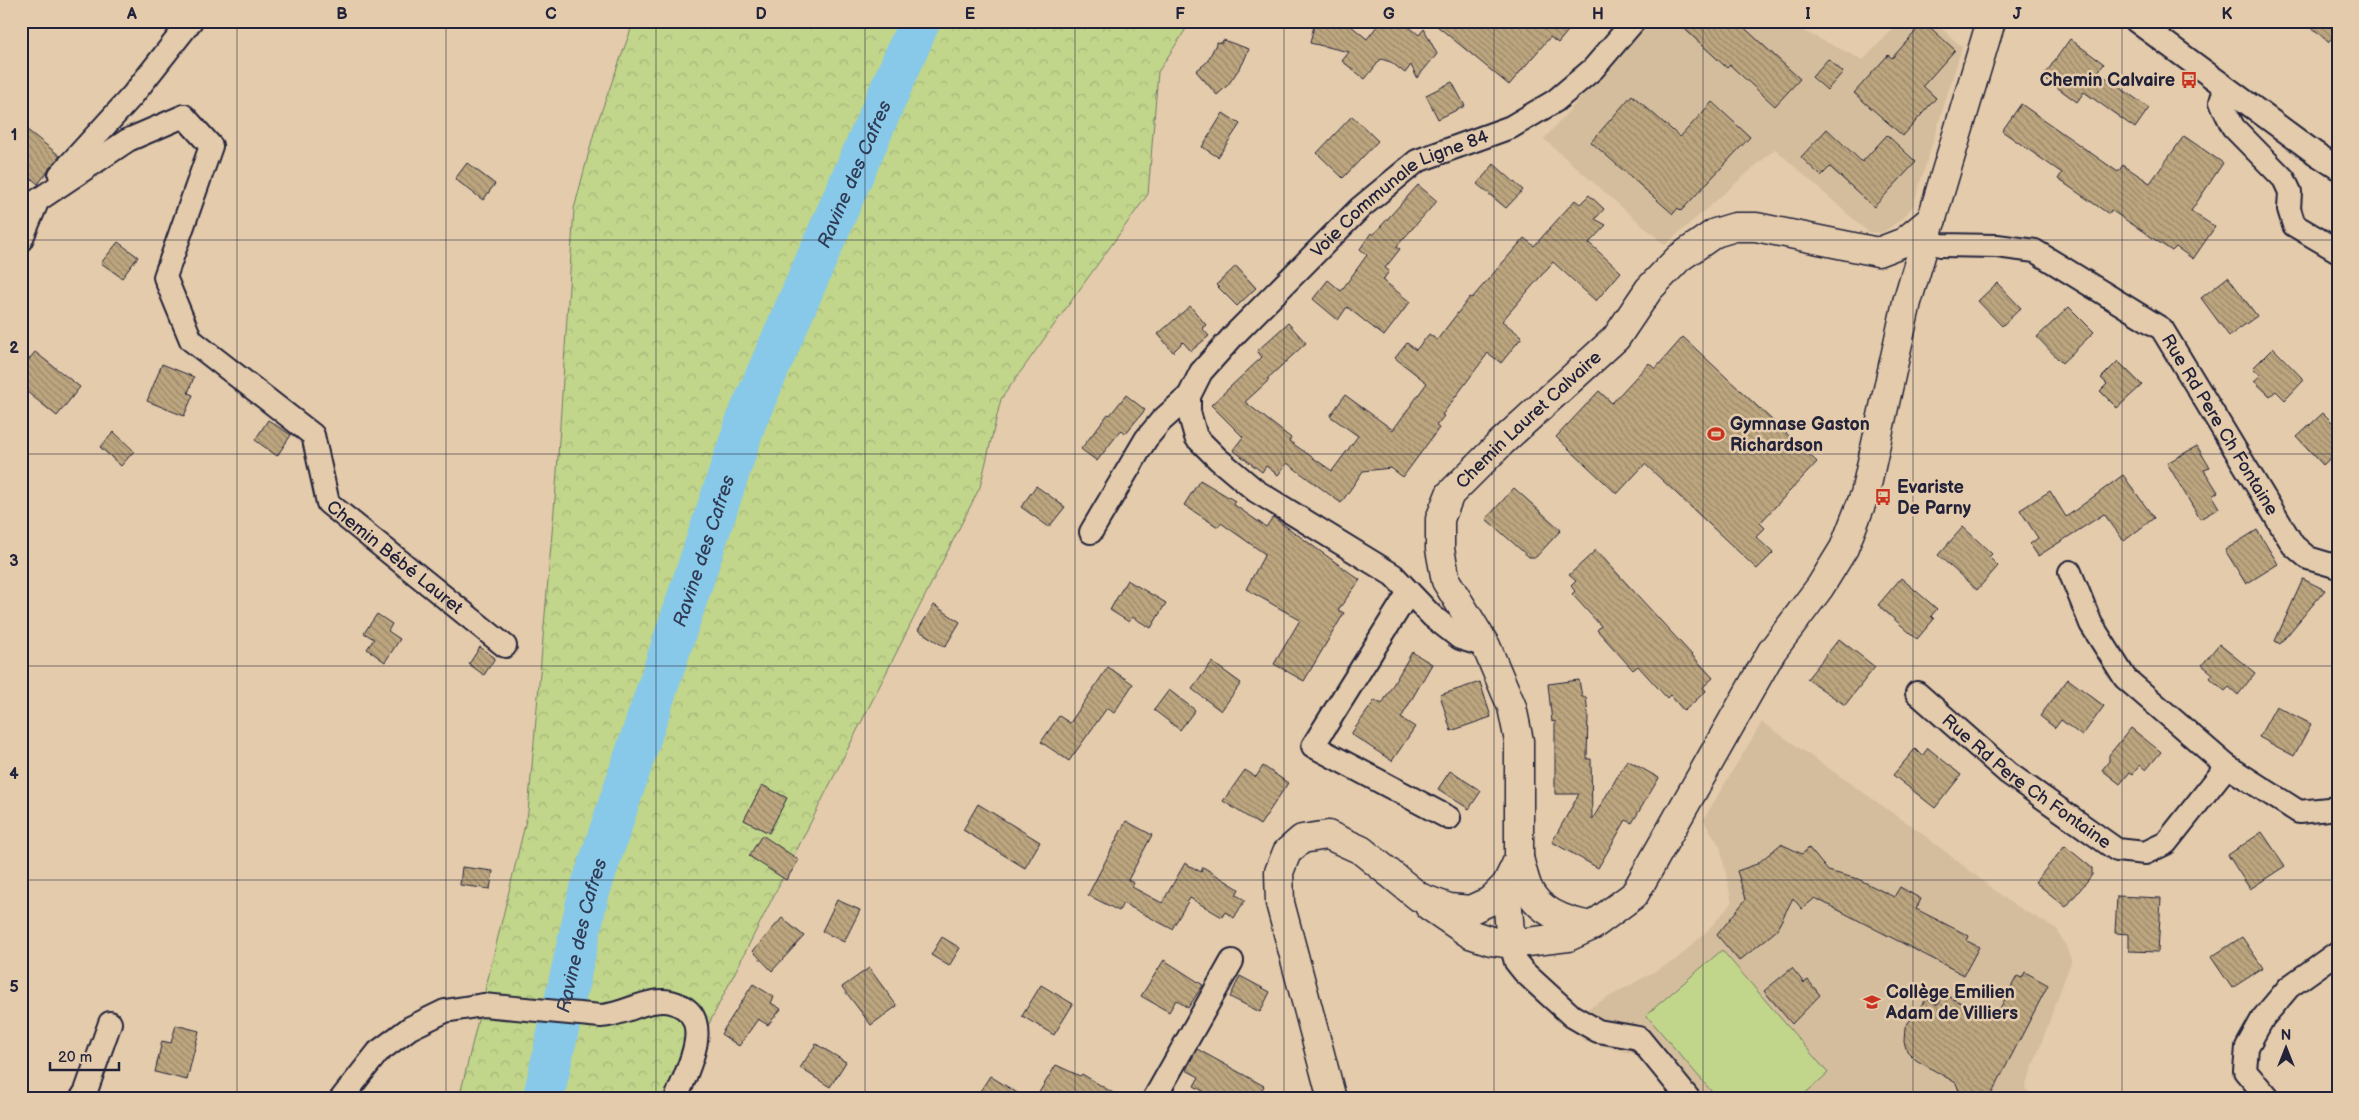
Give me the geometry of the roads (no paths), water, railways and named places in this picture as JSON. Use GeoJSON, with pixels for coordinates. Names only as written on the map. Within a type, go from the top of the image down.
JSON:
{"type":"FeatureCollection","features":[{"type":"Feature","properties":{"kind":"main road"},"geometry":{"type":"LineString","coordinates":[[1419,896],[1435,912],[1470,934],[1490,941],[1511,944],[1568,937],[1592,926],[1634,895],[1772,651],[1820,587],[1844,548],[1865,494],[1908,302],[1991,21]]}},
{"type":"Feature","properties":{"kind":"main road","name":"Chemin Lauret Calvaire"},"geometry":{"type":"LineString","coordinates":[[1332,1099],[1280,903],[1279,872],[1287,852],[1302,839],[1328,835],[1361,850],[1419,896],[1449,908],[1470,910],[1490,901],[1506,886],[1519,858],[1518,741],[1512,707],[1486,646],[1446,580],[1440,549],[1440,519],[1450,494],[1502,442],[1616,338],[1649,289],[1673,264],[1715,234],[1735,227],[1756,227],[1878,252]]}},
{"type":"Feature","properties":{"kind":"main road"},"geometry":{"type":"LineString","coordinates":[[1908,302],[1904,282],[1897,268],[1878,252],[1904,242],[1929,229]]}},
{"type":"Feature","properties":{"kind":"main road"},"geometry":{"type":"LineString","coordinates":[[1519,858],[1528,889],[1546,911],[1578,924],[1592,926]]}},
{"type":"Feature","properties":{"kind":"main road"},"geometry":{"type":"LineString","coordinates":[[1506,886],[1511,944]]}},
{"type":"Feature","properties":{"kind":"street"},"geometry":{"type":"LineString","coordinates":[[21,240],[38,200],[132,96],[191,21]]}},
{"type":"Feature","properties":{"kind":"street","name":"Voie Communale Ligne 84"},"geometry":{"type":"LineString","coordinates":[[1091,532],[1146,439],[1189,396],[1201,372],[1235,334],[1360,208],[1417,161],[1511,127],[1555,101],[1593,69],[1634,21]]}},
{"type":"Feature","properties":{"kind":"street"},"geometry":{"type":"LineString","coordinates":[[2136,21],[2225,88],[2338,168]]}},
{"type":"Feature","properties":{"kind":"street"},"geometry":{"type":"LineString","coordinates":[[2225,88],[2221,102],[2233,128],[2284,179],[2290,192],[2288,209],[2294,225],[2338,251]]}},
{"type":"Feature","properties":{"kind":"street","name":"Chemin Bébé Lauret"},"geometry":{"type":"LineString","coordinates":[[38,200],[128,140],[184,116],[211,146],[164,277],[191,340],[313,435],[328,503],[506,646]]}},
{"type":"Feature","properties":{"kind":"street","name":"Rue Rd Pere Ch Fontaine"},"geometry":{"type":"LineString","coordinates":[[1929,229],[1941,245],[1997,246],[2035,252],[2162,329],[2293,545],[2308,558],[2338,567]]}},
{"type":"Feature","properties":{"kind":"street"},"geometry":{"type":"LineString","coordinates":[[1189,396],[1189,412],[1196,437],[1218,459],[1256,491],[1393,575],[1432,616],[1460,638],[1486,646]]}},
{"type":"Feature","properties":{"kind":"street"},"geometry":{"type":"LineString","coordinates":[[2070,572],[2091,624],[2125,678],[2227,766],[2299,812],[2338,808]]}},
{"type":"Feature","properties":{"kind":"street"},"geometry":{"type":"LineString","coordinates":[[1409,592],[1314,746],[1449,818]]}},
{"type":"Feature","properties":{"kind":"street","name":"Rue Rd Pere Ch Fontaine"},"geometry":{"type":"LineString","coordinates":[[1917,693],[2008,773],[2117,850],[2145,853],[2166,843],[2227,766]]}},
{"type":"Feature","properties":{"kind":"street"},"geometry":{"type":"LineString","coordinates":[[1511,944],[1516,962],[1548,996],[1572,1016],[1598,1031],[1639,1038],[1689,1099]]}},
{"type":"Feature","properties":{"kind":"street"},"geometry":{"type":"LineString","coordinates":[[2269,1099],[2245,1071],[2247,1046],[2263,1018],[2289,987],[2338,952]]}},
{"type":"Feature","properties":{"kind":"street"},"geometry":{"type":"LineString","coordinates":[[1154,1099],[1232,961]]}},
{"type":"Feature","properties":{"kind":"street"},"geometry":{"type":"LineString","coordinates":[[341,1099],[378,1052],[410,1028],[444,1011],[483,1005],[601,1016],[615,1015],[652,1002],[673,1001],[689,1010],[697,1026],[697,1040],[676,1099]]}},
{"type":"Feature","properties":{"kind":"street"},"geometry":{"type":"LineString","coordinates":[[81,1099],[86,1091],[110,1023]]}},
{"type":"Feature","properties":{"kind":"waterway","name":"Ravine des Cafres"},"geometry":{"type":"LineString","coordinates":[[543,1099],[588,896],[747,419],[920,21]]}},
{"type":"Feature","properties":{"kind":"place","name":"Chemin Calvaire"},"geometry":{"type":"Point","coordinates":[2189,80]}},
{"type":"Feature","properties":{"kind":"place","name":"Gymnase Gaston Richardson"},"geometry":{"type":"Point","coordinates":[1716,434]}},
{"type":"Feature","properties":{"kind":"place","name":"Evariste De Parny"},"geometry":{"type":"Point","coordinates":[1883,497]}},
{"type":"Feature","properties":{"kind":"place","name":"Collège Emilien Adam de Villiers"},"geometry":{"type":"Point","coordinates":[1872,1002]}}]}
